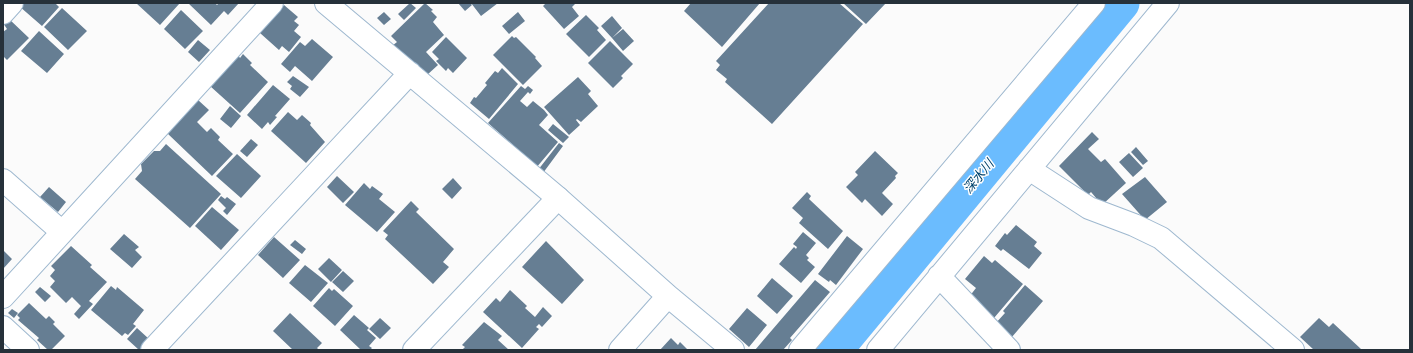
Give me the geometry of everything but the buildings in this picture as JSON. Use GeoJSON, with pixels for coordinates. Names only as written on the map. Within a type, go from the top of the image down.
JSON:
{"type":"FeatureCollection","features":[{"type":"Feature","properties":{"kind":"street"},"geometry":{"type":"LineString","coordinates":[[3,13],[12,3]]}},
{"type":"Feature","properties":{"kind":"street"},"geometry":{"type":"LineString","coordinates":[[3,297],[272,3]]}},
{"type":"Feature","properties":{"kind":"street"},"geometry":{"type":"LineString","coordinates":[[326,3],[558,198],[668,296],[733,350]]}},
{"type":"Feature","properties":{"kind":"street"},"geometry":{"type":"LineString","coordinates":[[800,350],[1094,3]]}},
{"type":"Feature","properties":{"kind":"street"},"geometry":{"type":"LineString","coordinates":[[878,350],[1168,3]]}},
{"type":"Feature","properties":{"kind":"street"},"geometry":{"type":"LineString","coordinates":[[152,350],[410,73]]}},
{"type":"Feature","properties":{"kind":"street"},"geometry":{"type":"LineString","coordinates":[[1029,169],[1089,208],[1134,225],[1161,238],[1293,350]]}},
{"type":"Feature","properties":{"kind":"street"},"geometry":{"type":"LineString","coordinates":[[3,180],[62,232]]}},
{"type":"Feature","properties":{"kind":"street"},"geometry":{"type":"LineString","coordinates":[[414,350],[558,198]]}},
{"type":"Feature","properties":{"kind":"street"},"geometry":{"type":"LineString","coordinates":[[939,276],[1009,350]]}},
{"type":"Feature","properties":{"kind":"street"},"geometry":{"type":"LineString","coordinates":[[620,350],[668,296]]}},
{"type":"Feature","properties":{"kind":"street"},"geometry":{"type":"LineString","coordinates":[[3,327],[28,350]]}},
{"type":"Feature","properties":{"kind":"waterway","name":"深水川"},"geometry":{"type":"LineString","coordinates":[[834,350],[1121,3]]}}]}
